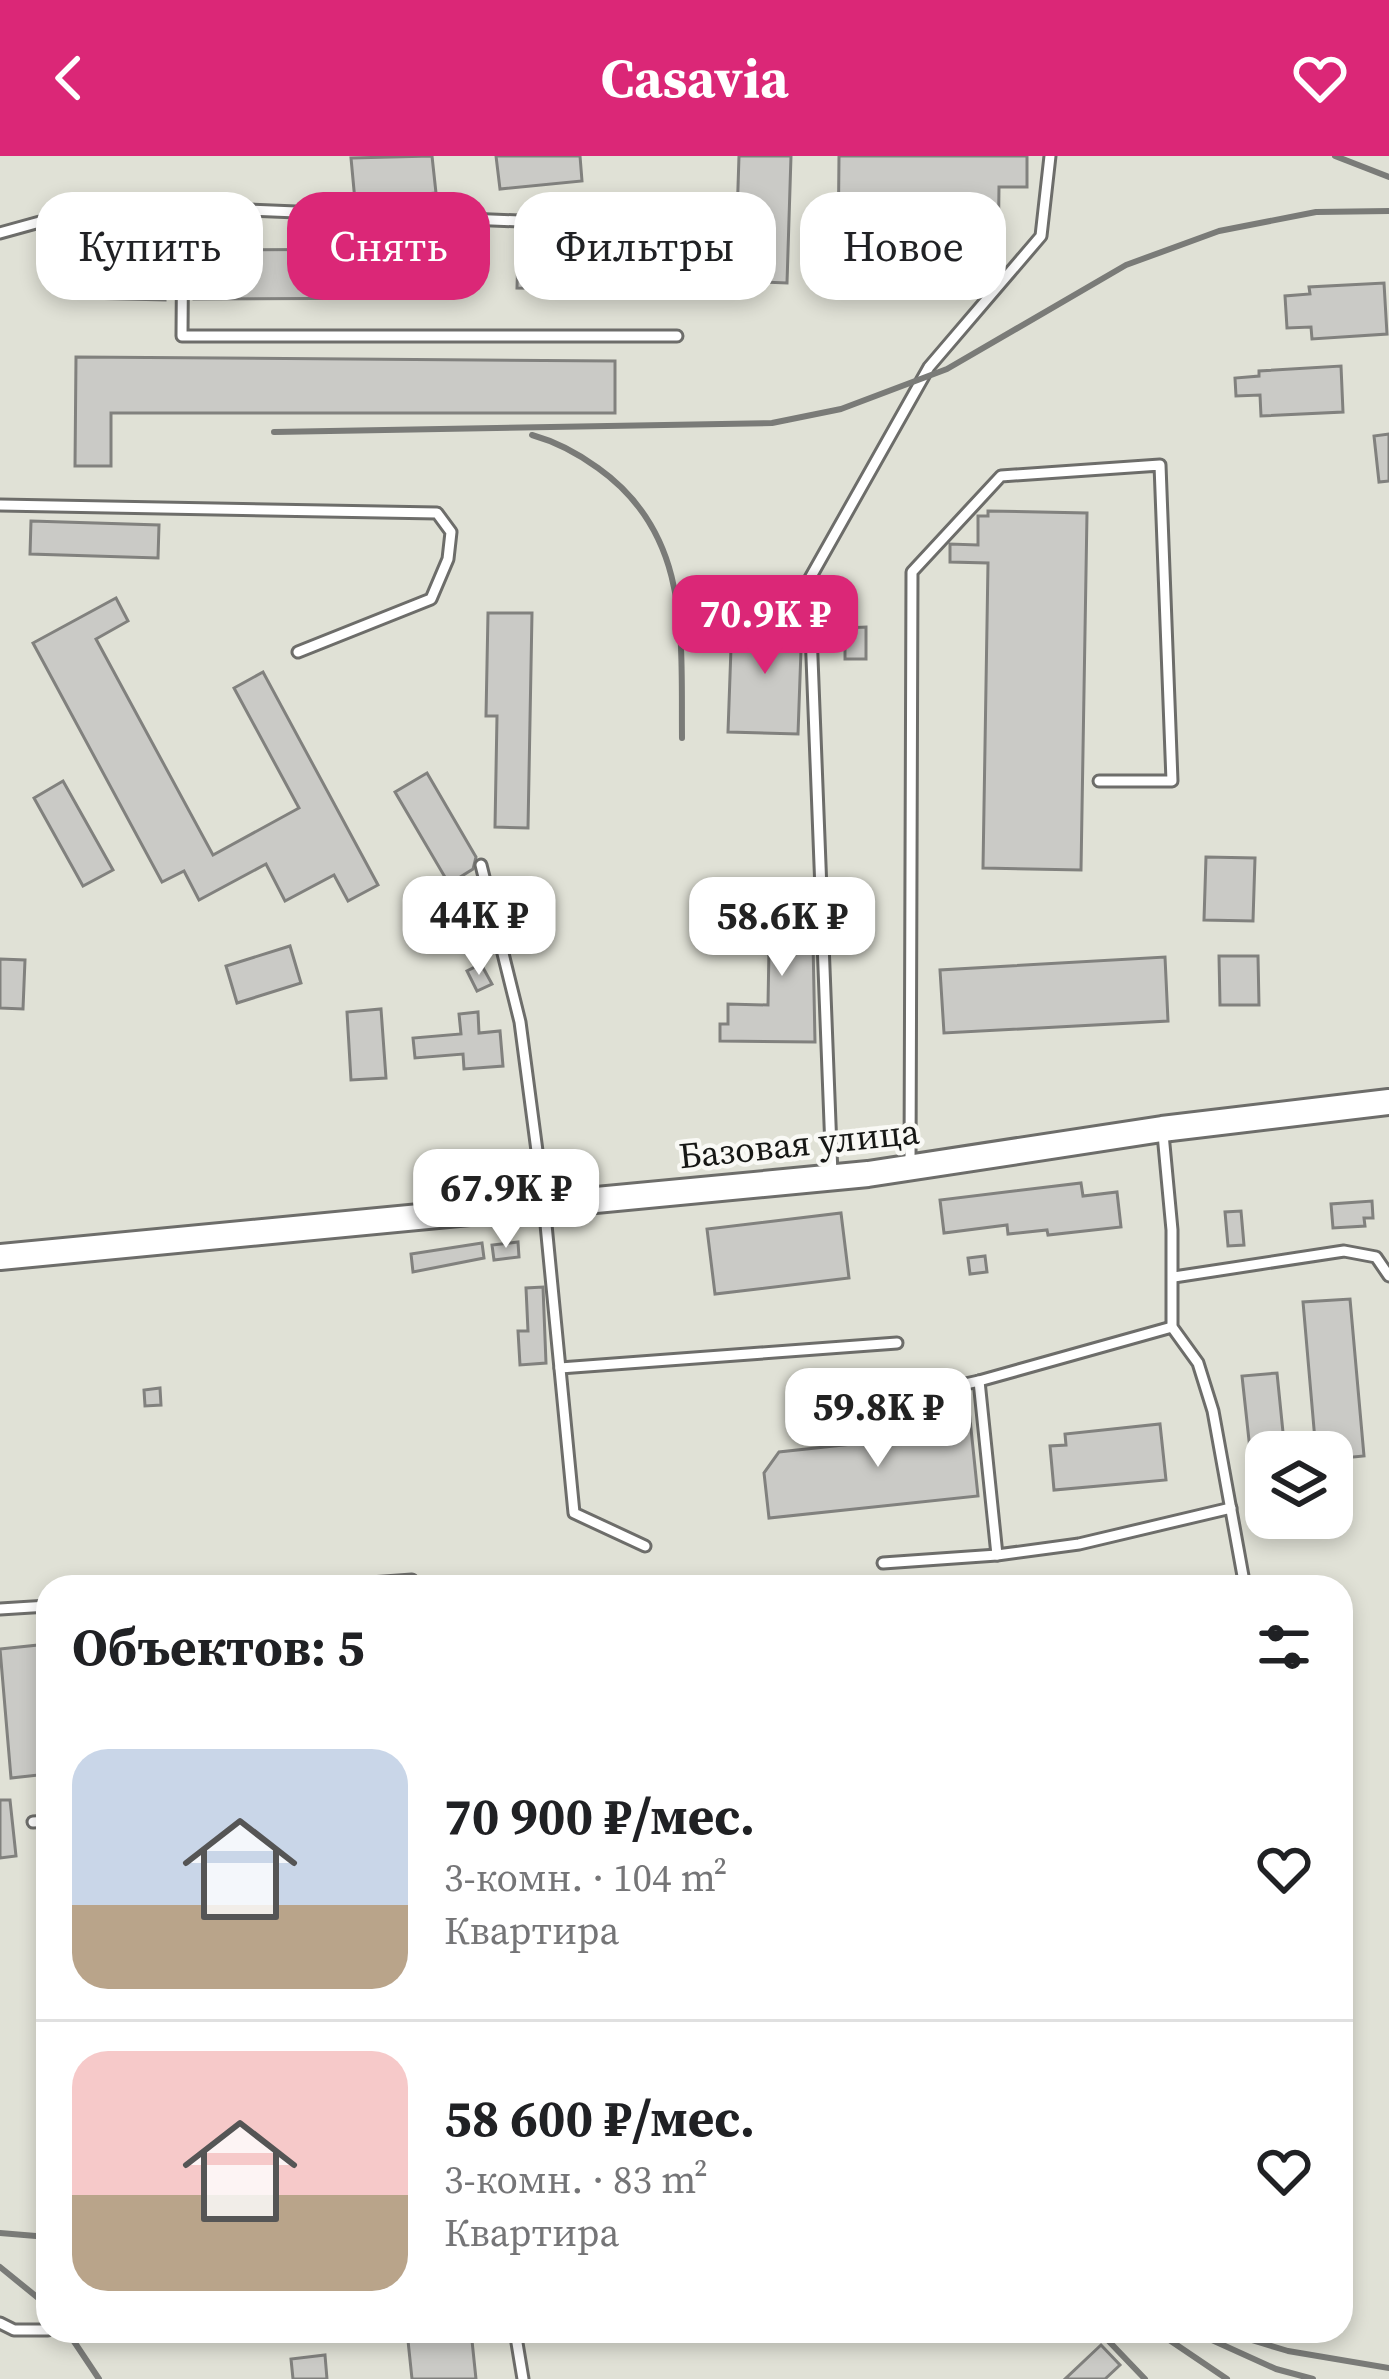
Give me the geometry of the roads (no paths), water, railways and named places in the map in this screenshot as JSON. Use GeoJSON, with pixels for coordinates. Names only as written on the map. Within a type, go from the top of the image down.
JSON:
{"type":"FeatureCollection","features":[{"type":"Feature","properties":{"kind":"street","name":"Базовая улица"},"geometry":{"type":"LineString","coordinates":[[0,1257],[910,1170],[1162,1129],[1389,1102]]}},
{"type":"Feature","properties":{"kind":"lane"},"geometry":{"type":"LineString","coordinates":[[832,1178],[809,580],[929,367],[1041,236],[1049,156]]}},
{"type":"Feature","properties":{"kind":"lane"},"geometry":{"type":"LineString","coordinates":[[263,211],[514,221]]}},
{"type":"Feature","properties":{"kind":"lane"},"geometry":{"type":"LineString","coordinates":[[0,233],[36,223]]}},
{"type":"Feature","properties":{"kind":"lane"},"geometry":{"type":"LineString","coordinates":[[182,300],[182,336],[677,336]]}},
{"type":"Feature","properties":{"kind":"lane"},"geometry":{"type":"LineString","coordinates":[[910,1170],[912,572],[1000,476],[1160,465],[1172,781],[1099,782]]}},
{"type":"Feature","properties":{"kind":"lane"},"geometry":{"type":"LineString","coordinates":[[0,505],[437,513],[451,532],[448,559],[431,598],[298,652]]}},
{"type":"Feature","properties":{"kind":"lane"},"geometry":{"type":"LineString","coordinates":[[481,865],[520,1022],[544,1204],[574,1513],[645,1546]]}},
{"type":"Feature","properties":{"kind":"lane"},"geometry":{"type":"LineString","coordinates":[[1162,1129],[1174,1277],[1172,1328],[1198,1363],[1208,1395],[1243,1575]]}},
{"type":"Feature","properties":{"kind":"lane"},"geometry":{"type":"LineString","coordinates":[[1174,1277],[1344,1251],[1376,1257],[1389,1276]]}},
{"type":"Feature","properties":{"kind":"lane"},"geometry":{"type":"LineString","coordinates":[[819,1416],[979,1381],[1172,1328]]}},
{"type":"Feature","properties":{"kind":"lane"},"geometry":{"type":"LineString","coordinates":[[560,1368],[896,1342]]}},
{"type":"Feature","properties":{"kind":"lane"},"geometry":{"type":"LineString","coordinates":[[979,1381],[997,1555]]}},
{"type":"Feature","properties":{"kind":"lane"},"geometry":{"type":"LineString","coordinates":[[883,1563],[1079,1544],[1231,1508]]}},
{"type":"Feature","properties":{"kind":"lane"},"geometry":{"type":"LineString","coordinates":[[0,1610],[36,1607]]}},
{"type":"Feature","properties":{"kind":"lane"},"geometry":{"type":"LineString","coordinates":[[0,2323],[14,2330],[36,2330]]}},
{"type":"Feature","properties":{"kind":"lane"},"geometry":{"type":"LineString","coordinates":[[517,2343],[523,2379]]}},
{"type":"Feature","properties":{"kind":"railway"},"geometry":{"type":"LineString","coordinates":[[1335,156],[1389,177]]}},
{"type":"Feature","properties":{"kind":"railway"},"geometry":{"type":"LineString","coordinates":[[274,432],[772,423],[841,409],[947,369],[1126,265],[1219,231],[1316,212],[1389,211]]}},
{"type":"Feature","properties":{"kind":"railway"},"geometry":{"type":"LineString","coordinates":[[532,435],[598,468],[628,494],[650,524],[665,556],[680,625],[682,738]]}},
{"type":"Feature","properties":{"kind":"railway"},"geometry":{"type":"LineString","coordinates":[[0,2233],[36,2236]]}},
{"type":"Feature","properties":{"kind":"railway"},"geometry":{"type":"LineString","coordinates":[[0,2267],[36,2296]]}},
{"type":"Feature","properties":{"kind":"railway"},"geometry":{"type":"LineString","coordinates":[[75,2343],[99,2379]]}},
{"type":"Feature","properties":{"kind":"railway"},"geometry":{"type":"LineString","coordinates":[[1110,2343],[1145,2379]]}},
{"type":"Feature","properties":{"kind":"railway"},"geometry":{"type":"LineString","coordinates":[[1174,2343],[1227,2379]]}},
{"type":"Feature","properties":{"kind":"railway"},"geometry":{"type":"LineString","coordinates":[[1219,2343],[1276,2369],[1313,2379]]}},
{"type":"Feature","properties":{"kind":"railway"},"geometry":{"type":"LineString","coordinates":[[1262,2343],[1389,2368]]}}]}
